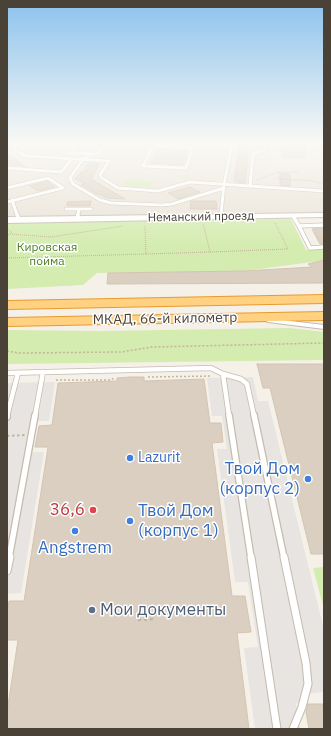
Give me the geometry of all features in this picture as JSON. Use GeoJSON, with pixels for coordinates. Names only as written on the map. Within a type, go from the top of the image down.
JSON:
{"type":"FeatureCollection","features":[{"type":"Feature","properties":{"kind":"highway","name":"МКАД, 66-й километр"},"geometry":{"type":"LineString","coordinates":[[7,305],[324,299]]}},
{"type":"Feature","properties":{"kind":"highway","name":"МКАД, 66-й километр"},"geometry":{"type":"LineString","coordinates":[[7,322],[324,316]]}},
{"type":"Feature","properties":{"kind":"street","name":"Неманский проезд"},"geometry":{"type":"LineString","coordinates":[[7,220],[324,215]]}},
{"type":"Feature","properties":{"kind":"street"},"geometry":{"type":"LineString","coordinates":[[239,318],[299,323],[324,327]]}},
{"type":"Feature","properties":{"kind":"lane"},"geometry":{"type":"LineString","coordinates":[[7,188],[47,178]]}},
{"type":"Feature","properties":{"kind":"lane"},"geometry":{"type":"LineString","coordinates":[[7,202],[63,188],[49,178]]}},
{"type":"Feature","properties":{"kind":"lane"},"geometry":{"type":"LineString","coordinates":[[70,178],[73,184],[100,200],[111,202],[162,205],[172,204],[224,188]]}},
{"type":"Feature","properties":{"kind":"lane"},"geometry":{"type":"LineString","coordinates":[[103,178],[118,188],[158,191],[190,182],[324,191]]}},
{"type":"Feature","properties":{"kind":"lane"},"geometry":{"type":"LineString","coordinates":[[221,217],[225,178]]}},
{"type":"Feature","properties":{"kind":"lane"},"geometry":{"type":"LineString","coordinates":[[250,181],[250,186]]}},
{"type":"Feature","properties":{"kind":"lane"},"geometry":{"type":"LineString","coordinates":[[12,200],[19,220]]}},
{"type":"Feature","properties":{"kind":"lane"},"geometry":{"type":"LineString","coordinates":[[66,209],[90,208]]}},
{"type":"Feature","properties":{"kind":"lane"},"geometry":{"type":"LineString","coordinates":[[77,219],[79,209]]}},
{"type":"Feature","properties":{"kind":"lane"},"geometry":{"type":"LineString","coordinates":[[294,216],[310,248],[324,248]]}},
{"type":"Feature","properties":{"kind":"lane"},"geometry":{"type":"LineString","coordinates":[[299,226],[324,225]]}},
{"type":"Feature","properties":{"kind":"lane"},"geometry":{"type":"LineString","coordinates":[[7,373],[210,368],[220,375],[241,379],[247,384],[306,663],[308,684],[302,707],[292,729]]}},
{"type":"Feature","properties":{"kind":"lane"},"geometry":{"type":"LineString","coordinates":[[7,571],[44,372]]}},
{"type":"Feature","properties":{"kind":"lane"},"geometry":{"type":"LineString","coordinates":[[7,417],[18,373]]}},
{"type":"Feature","properties":{"kind":"lane"},"geometry":{"type":"LineString","coordinates":[[220,375],[277,729]]}},
{"type":"Feature","properties":{"kind":"path"},"geometry":{"type":"LineString","coordinates":[[250,181],[263,178]]}},
{"type":"Feature","properties":{"kind":"path"},"geometry":{"type":"LineString","coordinates":[[278,178],[314,181],[321,184]]}},
{"type":"Feature","properties":{"kind":"path"},"geometry":{"type":"LineString","coordinates":[[7,258],[288,249],[272,216]]}},
{"type":"Feature","properties":{"kind":"path"},"geometry":{"type":"LineString","coordinates":[[201,217],[210,252]]}},
{"type":"Feature","properties":{"kind":"path"},"geometry":{"type":"LineString","coordinates":[[145,218],[146,254]]}},
{"type":"Feature","properties":{"kind":"path"},"geometry":{"type":"LineString","coordinates":[[7,236],[10,234],[51,237],[129,225]]}},
{"type":"Feature","properties":{"kind":"path"},"geometry":{"type":"LineString","coordinates":[[7,229],[12,232],[10,234]]}},
{"type":"Feature","properties":{"kind":"path"},"geometry":{"type":"LineString","coordinates":[[7,351],[19,353],[121,352],[152,347],[324,343]]}},
{"type":"Feature","properties":{"kind":"path"},"geometry":{"type":"LineString","coordinates":[[143,376],[150,378],[220,375]]}},
{"type":"Feature","properties":{"kind":"path"},"geometry":{"type":"LineString","coordinates":[[56,380],[111,380],[116,377]]}},
{"type":"Feature","properties":{"kind":"path"},"geometry":{"type":"LineString","coordinates":[[7,436],[32,435]]}},
{"type":"Feature","properties":{"kind":"path"},"geometry":{"type":"LineString","coordinates":[[138,620],[154,619]]}},
{"type":"Feature","properties":{"kind":"shaded area"},"geometry":{"type":"Polygon","coordinates":[[[7,178],[324,178],[324,212],[7,218],[7,178]]]}},
{"type":"Feature","properties":{"kind":"shaded area"},"geometry":{"type":"Polygon","coordinates":[[[253,377],[258,401],[268,401],[324,630],[324,692],[312,693],[296,704],[300,729],[255,729],[244,648],[258,647],[248,582],[235,582],[217,449],[227,449],[222,416],[212,416],[207,378],[253,377]]]}},
{"type":"Feature","properties":{"kind":"shaded area"},"geometry":{"type":"Polygon","coordinates":[[[55,382],[49,421],[38,421],[33,452],[44,452],[21,593],[7,594],[7,383],[55,382]]]}},
{"type":"Feature","properties":{"kind":"green space"},"geometry":{"type":"Polygon","coordinates":[[[123,180],[152,181],[150,188],[126,186],[123,180]]]}},
{"type":"Feature","properties":{"kind":"green space","name":"Кировская пойма"},"geometry":{"type":"Polygon","coordinates":[[[291,219],[306,250],[324,249],[324,260],[236,272],[97,273],[83,285],[7,289],[7,223],[291,219]]]}},
{"type":"Feature","properties":{"kind":"green space"},"geometry":{"type":"Polygon","coordinates":[[[289,328],[324,332],[324,360],[7,364],[7,330],[101,331],[289,328]]]}},
{"type":"Feature","properties":{"kind":"green space"},"geometry":{"type":"Polygon","coordinates":[[[324,567],[324,609],[313,568],[324,567]]]}},
{"type":"Feature","properties":{"kind":"building"},"geometry":{"type":"Polygon","coordinates":[[[91,178],[125,199],[107,198],[97,194],[81,185],[85,184],[75,179],[91,178]]]}},
{"type":"Feature","properties":{"kind":"building"},"geometry":{"type":"Polygon","coordinates":[[[234,178],[246,178],[245,183],[234,181],[234,178]]]}},
{"type":"Feature","properties":{"kind":"building"},"geometry":{"type":"Polygon","coordinates":[[[280,178],[290,178],[290,186],[280,185],[280,178]]]}},
{"type":"Feature","properties":{"kind":"building"},"geometry":{"type":"Polygon","coordinates":[[[47,181],[55,187],[38,191],[30,186],[47,181]]]}},
{"type":"Feature","properties":{"kind":"building"},"geometry":{"type":"Polygon","coordinates":[[[190,187],[200,192],[178,199],[168,193],[190,187]]]}},
{"type":"Feature","properties":{"kind":"building"},"geometry":{"type":"Polygon","coordinates":[[[91,201],[90,206],[67,206],[67,202],[91,201]]]}},
{"type":"Feature","properties":{"kind":"building"},"geometry":{"type":"Polygon","coordinates":[[[191,201],[216,201],[217,209],[190,209],[191,201]]]}},
{"type":"Feature","properties":{"kind":"building"},"geometry":{"type":"Polygon","coordinates":[[[324,228],[324,244],[320,244],[312,229],[324,228]]]}},
{"type":"Feature","properties":{"kind":"building"},"geometry":{"type":"Polygon","coordinates":[[[324,260],[324,283],[107,284],[108,273],[244,271],[312,267],[308,264],[324,260]]]}},
{"type":"Feature","properties":{"kind":"building","name":"Твой Дом (корпус 2)"},"geometry":{"type":"Polygon","coordinates":[[[257,364],[324,364],[324,554],[311,554],[270,388],[263,388],[257,364]]]}},
{"type":"Feature","properties":{"kind":"building","name":"Твой Дом (корпус 1)"},"geometry":{"type":"Polygon","coordinates":[[[144,377],[144,381],[204,379],[210,423],[221,423],[223,442],[212,443],[232,596],[245,596],[251,632],[237,633],[249,729],[7,729],[7,712],[18,640],[7,640],[7,613],[9,601],[24,601],[48,447],[35,447],[39,426],[52,425],[58,383],[117,381],[117,378],[144,377]]]}},
{"type":"Feature","properties":{"kind":"building"},"geometry":{"type":"Polygon","coordinates":[[[308,704],[323,704],[324,729],[309,729],[306,712],[308,704]]]}},
{"type":"Feature","properties":{"kind":"place","name":"Lazurit"},"geometry":{"type":"Point","coordinates":[130,458]}},
{"type":"Feature","properties":{"kind":"place","name":"Твой Дом (корпус 2)"},"geometry":{"type":"Point","coordinates":[308,479]}},
{"type":"Feature","properties":{"kind":"place","name":"36,6"},"geometry":{"type":"Point","coordinates":[93,510]}},
{"type":"Feature","properties":{"kind":"place","name":"Твой Дом (корпус 1)"},"geometry":{"type":"Point","coordinates":[130,521]}},
{"type":"Feature","properties":{"kind":"place","name":"Angstrem"},"geometry":{"type":"Point","coordinates":[75,531]}},
{"type":"Feature","properties":{"kind":"place","name":"Мои документы"},"geometry":{"type":"Point","coordinates":[92,610]}}]}
